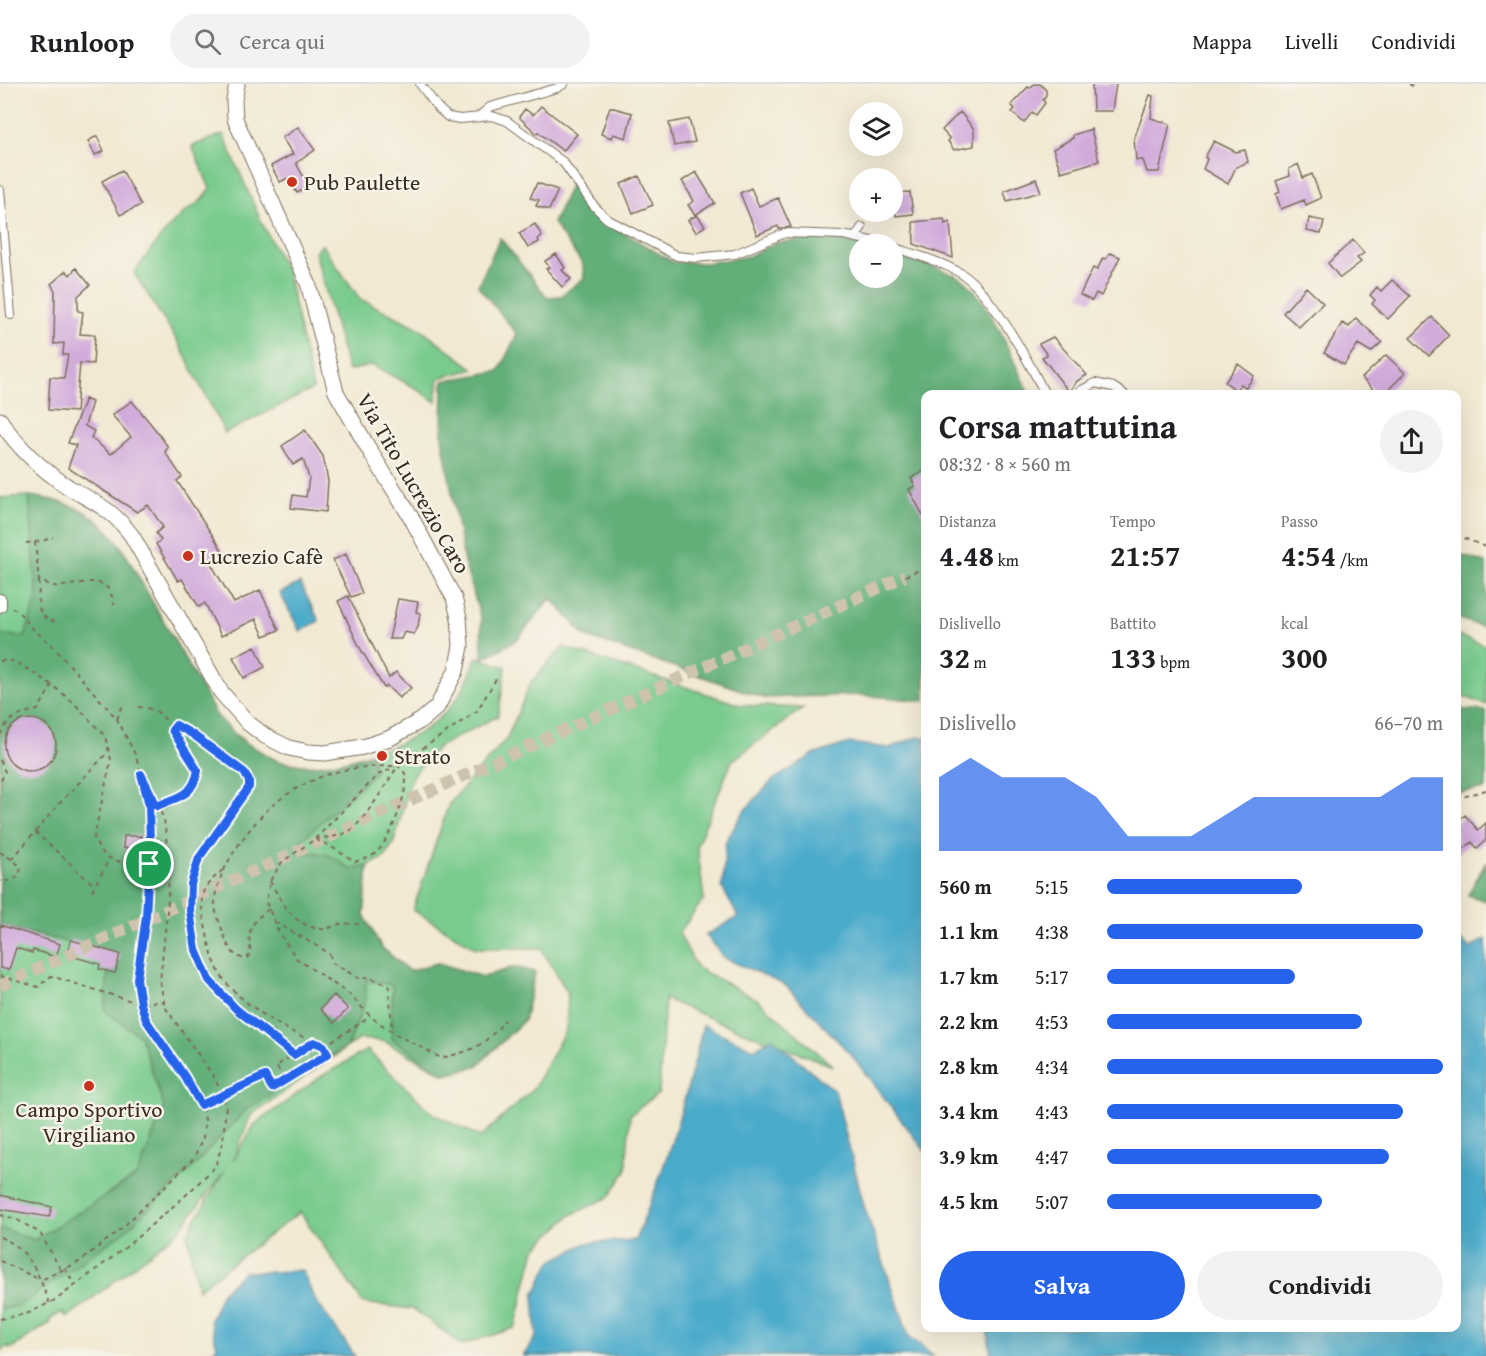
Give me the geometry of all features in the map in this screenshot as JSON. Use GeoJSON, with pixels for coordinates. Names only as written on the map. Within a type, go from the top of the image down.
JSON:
{"type":"FeatureCollection","features":[{"type":"Feature","properties":{"kind":"street","name":"Via Tito Lucrezio Caro"},"geometry":{"type":"LineString","coordinates":[[0,420],[35,462],[72,489],[104,506],[120,520],[132,536],[221,692],[248,723],[265,736],[289,748],[308,752],[342,751],[390,738],[422,720],[437,706],[456,671],[461,646],[459,618],[454,598],[412,519],[336,392],[308,283],[235,119],[234,100],[237,84]]}},
{"type":"Feature","properties":{"kind":"street"},"geometry":{"type":"LineString","coordinates":[[0,600],[0,606]]}},
{"type":"Feature","properties":{"kind":"lane"},"geometry":{"type":"LineString","coordinates":[[420,84],[438,108],[448,117],[460,120],[492,116],[507,121],[563,162],[594,206],[607,219],[677,256],[696,258],[735,254],[786,233],[849,236]]}},
{"type":"Feature","properties":{"kind":"lane"},"geometry":{"type":"LineString","coordinates":[[478,117],[490,107],[564,84]]}},
{"type":"Feature","properties":{"kind":"lane"},"geometry":{"type":"LineString","coordinates":[[0,190],[11,315]]}},
{"type":"Feature","properties":{"kind":"lane"},"geometry":{"type":"LineString","coordinates":[[857,234],[862,227]]}},
{"type":"Feature","properties":{"kind":"lane"},"geometry":{"type":"LineString","coordinates":[[903,251],[961,273],[977,286],[1014,339],[1043,390]]}},
{"type":"Feature","properties":{"kind":"lane"},"geometry":{"type":"LineString","coordinates":[[1082,390],[1095,383],[1118,390]]}},
{"type":"Feature","properties":{"kind":"path"},"geometry":{"type":"LineString","coordinates":[[1409,84],[1417,88]]}},
{"type":"Feature","properties":{"kind":"path"},"geometry":{"type":"LineString","coordinates":[[26,543],[53,537]]}},
{"type":"Feature","properties":{"kind":"path"},"geometry":{"type":"LineString","coordinates":[[1461,537],[1486,547]]}},
{"type":"Feature","properties":{"kind":"path"},"geometry":{"type":"LineString","coordinates":[[35,542],[39,609],[41,615],[50,621],[60,623]]}},
{"type":"Feature","properties":{"kind":"path"},"geometry":{"type":"LineString","coordinates":[[904,576],[921,569]]}},
{"type":"Feature","properties":{"kind":"path"},"geometry":{"type":"LineString","coordinates":[[39,581],[52,586],[77,585],[91,580],[105,586],[114,605]]}},
{"type":"Feature","properties":{"kind":"path"},"geometry":{"type":"LineString","coordinates":[[0,606],[17,610],[32,628],[52,645],[117,719],[136,756],[149,805],[146,916],[137,979],[141,1004],[146,1020],[201,1105],[205,1120],[203,1138],[194,1158],[121,1229],[79,1262],[41,1280]]}},
{"type":"Feature","properties":{"kind":"path"},"geometry":{"type":"LineString","coordinates":[[0,661],[9,660],[21,665],[52,685],[74,703],[105,736],[111,760],[94,837],[97,849],[120,862],[149,864]]}},
{"type":"Feature","properties":{"kind":"path"},"geometry":{"type":"LineString","coordinates":[[496,679],[477,711],[398,766],[378,775],[315,839],[282,862],[270,881],[267,902],[279,933],[297,959],[349,994],[371,1017],[441,1058],[466,1052],[490,1038],[505,1020]]}},
{"type":"Feature","properties":{"kind":"path"},"geometry":{"type":"LineString","coordinates":[[0,735],[4,727],[15,716],[38,710],[52,685]]}},
{"type":"Feature","properties":{"kind":"path"},"geometry":{"type":"LineString","coordinates":[[117,719],[123,705]]}},
{"type":"Feature","properties":{"kind":"path"},"geometry":{"type":"LineString","coordinates":[[138,706],[155,709],[166,720],[198,771],[195,785],[188,793],[157,806]]}},
{"type":"Feature","properties":{"kind":"path"},"geometry":{"type":"LineString","coordinates":[[172,730],[176,725],[192,734],[244,772],[249,781],[249,787],[199,858],[191,884],[190,911],[196,950],[209,980],[236,1009],[294,1055]]}},
{"type":"Feature","properties":{"kind":"path"},"geometry":{"type":"LineString","coordinates":[[315,839],[340,836],[352,829],[374,802],[398,766],[401,751],[397,742]]}},
{"type":"Feature","properties":{"kind":"path"},"geometry":{"type":"LineString","coordinates":[[12,859],[109,751]]}},
{"type":"Feature","properties":{"kind":"path"},"geometry":{"type":"LineString","coordinates":[[0,760],[5,772],[0,783]]}},
{"type":"Feature","properties":{"kind":"path"},"geometry":{"type":"LineString","coordinates":[[269,909],[253,923],[248,934],[251,953],[247,959],[239,958],[229,949],[214,905],[216,892],[223,870],[240,843],[273,805],[301,786],[328,774],[362,767],[398,766],[404,770],[406,777],[404,789],[394,827],[385,843],[374,855],[355,862],[315,839]]}},
{"type":"Feature","properties":{"kind":"path"},"geometry":{"type":"LineString","coordinates":[[0,1319],[29,1313],[49,1303],[162,1217],[214,1167],[223,1142],[226,1105],[223,1096],[214,1077],[165,1007],[160,981],[168,902],[169,863],[164,819],[141,774]]}},
{"type":"Feature","properties":{"kind":"path"},"geometry":{"type":"LineString","coordinates":[[1461,798],[1486,790]]}},
{"type":"Feature","properties":{"kind":"path"},"geometry":{"type":"LineString","coordinates":[[35,831],[95,886]]}},
{"type":"Feature","properties":{"kind":"path"},"geometry":{"type":"LineString","coordinates":[[0,852],[21,867],[19,876],[10,881],[0,881]]}},
{"type":"Feature","properties":{"kind":"path"},"geometry":{"type":"LineString","coordinates":[[92,891],[108,857]]}},
{"type":"Feature","properties":{"kind":"path"},"geometry":{"type":"LineString","coordinates":[[201,1105],[265,1076],[272,1088],[328,1054],[324,1046],[250,1005],[225,981],[212,956],[201,902],[206,884],[223,870]]}},
{"type":"Feature","properties":{"kind":"path"},"geometry":{"type":"LineString","coordinates":[[270,881],[280,901],[292,916],[307,926],[325,930],[339,924],[359,924]]}},
{"type":"Feature","properties":{"kind":"path"},"geometry":{"type":"LineString","coordinates":[[275,922],[329,953],[333,963],[360,979],[368,977],[389,985],[392,1030]]}},
{"type":"Feature","properties":{"kind":"path"},"geometry":{"type":"LineString","coordinates":[[0,976],[38,987],[51,976],[141,1004],[164,1001]]}},
{"type":"Feature","properties":{"kind":"path"},"geometry":{"type":"LineString","coordinates":[[324,1046],[371,1017]]}},
{"type":"Feature","properties":{"kind":"path"},"geometry":{"type":"LineString","coordinates":[[285,1080],[276,1066],[314,1042]]}},
{"type":"Feature","properties":{"kind":"path"},"geometry":{"type":"LineString","coordinates":[[0,1215],[16,1219],[40,1233],[61,1270]]}},
{"type":"Feature","properties":{"kind":"path"},"geometry":{"type":"LineString","coordinates":[[0,1237],[22,1250],[33,1263],[49,1303]]}},
{"type":"Feature","properties":{"kind":"path"},"geometry":{"type":"LineString","coordinates":[[0,1261],[41,1280]]}},
{"type":"Feature","properties":{"kind":"path"},"geometry":{"type":"LineString","coordinates":[[65,1268],[75,1285]]}},
{"type":"Feature","properties":{"kind":"green space"},"geometry":{"type":"Polygon","coordinates":[[[223,134],[261,221],[287,272],[313,389],[225,433],[178,342],[134,273],[167,230],[210,189],[192,146],[223,134]]]}},
{"type":"Feature","properties":{"kind":"green space"},"geometry":{"type":"Polygon","coordinates":[[[571,184],[597,217],[673,262],[706,263],[750,256],[775,243],[818,238],[849,242],[849,288],[903,288],[903,257],[955,275],[972,288],[982,300],[1027,390],[921,390],[921,701],[860,695],[764,698],[585,636],[551,598],[517,640],[482,659],[481,619],[464,562],[442,437],[443,381],[499,371],[517,334],[478,286],[500,238],[547,297],[561,296],[584,278],[583,265],[553,223],[571,184]]]}},
{"type":"Feature","properties":{"kind":"green space"},"geometry":{"type":"Polygon","coordinates":[[[322,245],[360,299],[421,329],[474,369],[439,378],[436,402],[412,386],[372,365],[348,371],[315,252],[322,245]]]}},
{"type":"Feature","properties":{"kind":"green space"},"geometry":{"type":"Polygon","coordinates":[[[29,496],[58,502],[82,511],[93,517],[113,536],[122,548],[216,715],[244,741],[278,761],[305,765],[332,764],[401,742],[430,726],[453,703],[470,674],[476,657],[506,667],[498,716],[438,747],[412,776],[394,842],[385,857],[368,866],[364,915],[381,947],[409,971],[438,963],[483,977],[515,967],[535,972],[524,1020],[476,1067],[444,1074],[384,1041],[359,1039],[251,1115],[233,1160],[255,1124],[322,1076],[367,1050],[432,1113],[481,1137],[533,1089],[566,1029],[568,993],[541,948],[476,948],[413,910],[449,804],[507,738],[531,682],[563,647],[741,705],[803,708],[732,761],[697,845],[704,899],[679,933],[697,968],[758,1000],[833,1066],[665,999],[659,1093],[630,1115],[626,1171],[609,1197],[571,1215],[535,1249],[515,1328],[462,1345],[413,1309],[363,1303],[300,1212],[198,1289],[187,1234],[224,1172],[179,1231],[67,1318],[62,1312],[49,1320],[50,1323],[10,1349],[8,1346],[0,1351],[0,498],[29,496]]]}},
{"type":"Feature","properties":{"kind":"green space"},"geometry":{"type":"Polygon","coordinates":[[[29,496],[58,502],[82,511],[93,517],[113,536],[217,716],[241,740],[277,761],[309,766],[353,760],[371,754],[375,772],[301,841],[302,852],[328,855],[350,869],[368,866],[364,915],[381,947],[409,971],[438,963],[483,977],[515,967],[535,972],[524,1020],[476,1067],[444,1074],[392,1039],[392,985],[366,980],[366,999],[348,1046],[247,1109],[189,1171],[124,1232],[19,1306],[0,1309],[0,1228],[34,1240],[137,1176],[164,1107],[140,1036],[105,1011],[109,952],[0,926],[0,634],[25,637],[37,597],[29,496]]]}},
{"type":"Feature","properties":{"kind":"green space"},"geometry":{"type":"Polygon","coordinates":[[[1461,555],[1486,563],[1486,628],[1461,619],[1461,555]]]}},
{"type":"Feature","properties":{"kind":"green space"},"geometry":{"type":"Polygon","coordinates":[[[1461,637],[1486,646],[1486,705],[1461,696],[1461,637]]]}},
{"type":"Feature","properties":{"kind":"green space"},"geometry":{"type":"Polygon","coordinates":[[[1461,709],[1486,711],[1486,789],[1461,792],[1461,709]]]}},
{"type":"Feature","properties":{"kind":"green space"},"geometry":{"type":"Polygon","coordinates":[[[1486,861],[1486,901],[1468,895],[1486,861]]]}},
{"type":"Feature","properties":{"kind":"water"},"geometry":{"type":"Polygon","coordinates":[[[300,583],[319,621],[300,631],[280,593],[300,583]]]}},
{"type":"Feature","properties":{"kind":"water"},"geometry":{"type":"Polygon","coordinates":[[[921,737],[921,1146],[852,1056],[785,985],[724,958],[706,935],[738,917],[722,887],[726,841],[744,811],[773,780],[813,755],[849,743],[889,748],[921,737]]]}},
{"type":"Feature","properties":{"kind":"water"},"geometry":{"type":"Polygon","coordinates":[[[1486,939],[1486,1356],[991,1356],[988,1332],[1461,1332],[1461,941],[1471,948],[1486,939]]]}},
{"type":"Feature","properties":{"kind":"water"},"geometry":{"type":"Polygon","coordinates":[[[703,1025],[754,1049],[772,1038],[835,1091],[864,1206],[909,1336],[934,1356],[523,1356],[537,1336],[534,1295],[550,1262],[586,1243],[635,1240],[674,1134],[703,1025]]]}},
{"type":"Feature","properties":{"kind":"water"},"geometry":{"type":"Polygon","coordinates":[[[302,1270],[314,1298],[355,1356],[207,1356],[217,1347],[210,1321],[222,1292],[244,1272],[302,1270]]]}},
{"type":"Feature","properties":{"kind":"building"},"geometry":{"type":"Polygon","coordinates":[[[1040,84],[1046,90],[1043,100],[1045,103],[1036,115],[1032,112],[1024,123],[1012,112],[1015,109],[1011,105],[1028,87],[1040,84]]]}},
{"type":"Feature","properties":{"kind":"building"},"geometry":{"type":"Polygon","coordinates":[[[1092,84],[1116,84],[1112,111],[1093,111],[1092,84]]]}},
{"type":"Feature","properties":{"kind":"building"},"geometry":{"type":"Polygon","coordinates":[[[1150,95],[1153,96],[1151,118],[1170,124],[1159,172],[1147,172],[1143,160],[1136,160],[1134,139],[1150,95]]]}},
{"type":"Feature","properties":{"kind":"building"},"geometry":{"type":"Polygon","coordinates":[[[541,106],[577,134],[563,151],[538,132],[537,134],[519,117],[525,109],[533,115],[541,106]]]}},
{"type":"Feature","properties":{"kind":"building"},"geometry":{"type":"Polygon","coordinates":[[[610,107],[632,113],[626,138],[613,134],[612,138],[601,134],[610,107]]]}},
{"type":"Feature","properties":{"kind":"building"},"geometry":{"type":"Polygon","coordinates":[[[960,112],[974,129],[974,146],[954,150],[948,141],[950,139],[942,130],[960,112]]]}},
{"type":"Feature","properties":{"kind":"building"},"geometry":{"type":"Polygon","coordinates":[[[689,119],[695,142],[674,146],[669,123],[689,119]]]}},
{"type":"Feature","properties":{"kind":"building"},"geometry":{"type":"Polygon","coordinates":[[[298,127],[315,150],[296,163],[309,187],[297,193],[288,178],[280,182],[271,166],[293,154],[282,138],[298,127]]]}},
{"type":"Feature","properties":{"kind":"building"},"geometry":{"type":"Polygon","coordinates":[[[1091,129],[1099,161],[1061,172],[1053,149],[1073,138],[1073,135],[1091,129]]]}},
{"type":"Feature","properties":{"kind":"building"},"geometry":{"type":"Polygon","coordinates":[[[97,136],[104,151],[95,155],[88,141],[97,136]]]}},
{"type":"Feature","properties":{"kind":"building"},"geometry":{"type":"Polygon","coordinates":[[[1214,141],[1236,152],[1245,150],[1248,162],[1236,167],[1228,184],[1203,169],[1207,159],[1205,157],[1214,141]]]}},
{"type":"Feature","properties":{"kind":"building"},"geometry":{"type":"Polygon","coordinates":[[[1298,164],[1303,178],[1312,174],[1321,198],[1306,205],[1304,200],[1281,209],[1276,194],[1280,192],[1276,181],[1290,176],[1289,169],[1298,164]]]}},
{"type":"Feature","properties":{"kind":"building"},"geometry":{"type":"Polygon","coordinates":[[[122,170],[141,205],[120,215],[102,181],[122,170]]]}},
{"type":"Feature","properties":{"kind":"building"},"geometry":{"type":"Polygon","coordinates":[[[696,172],[715,203],[695,215],[688,205],[694,201],[682,181],[696,172]]]}},
{"type":"Feature","properties":{"kind":"building"},"geometry":{"type":"Polygon","coordinates":[[[639,176],[653,205],[633,213],[621,184],[639,176]]]}},
{"type":"Feature","properties":{"kind":"building"},"geometry":{"type":"Polygon","coordinates":[[[1036,179],[1041,192],[1007,201],[1004,191],[1036,179]]]}},
{"type":"Feature","properties":{"kind":"building"},"geometry":{"type":"Polygon","coordinates":[[[537,183],[558,190],[549,210],[536,206],[539,200],[530,198],[537,183]]]}},
{"type":"Feature","properties":{"kind":"building"},"geometry":{"type":"Polygon","coordinates":[[[751,188],[759,206],[778,198],[791,227],[779,229],[778,226],[757,235],[740,193],[751,188]]]}},
{"type":"Feature","properties":{"kind":"building"},"geometry":{"type":"Polygon","coordinates":[[[903,192],[910,192],[913,214],[903,215],[903,192]]]}},
{"type":"Feature","properties":{"kind":"building"},"geometry":{"type":"Polygon","coordinates":[[[697,215],[705,226],[696,232],[688,220],[697,215]]]}},
{"type":"Feature","properties":{"kind":"building"},"geometry":{"type":"Polygon","coordinates":[[[1309,218],[1324,221],[1321,234],[1307,231],[1309,218]]]}},
{"type":"Feature","properties":{"kind":"building"},"geometry":{"type":"Polygon","coordinates":[[[944,219],[945,224],[950,222],[953,258],[914,244],[913,222],[944,219]]]}},
{"type":"Feature","properties":{"kind":"building"},"geometry":{"type":"Polygon","coordinates":[[[535,224],[542,236],[538,239],[539,242],[528,248],[519,233],[535,224]]]}},
{"type":"Feature","properties":{"kind":"building"},"geometry":{"type":"Polygon","coordinates":[[[1353,240],[1364,253],[1357,258],[1361,262],[1340,278],[1328,263],[1353,240]]]}},
{"type":"Feature","properties":{"kind":"building"},"geometry":{"type":"Polygon","coordinates":[[[1110,253],[1120,257],[1101,296],[1096,293],[1092,301],[1080,295],[1093,268],[1097,270],[1103,258],[1106,259],[1110,253]]]}},
{"type":"Feature","properties":{"kind":"building"},"geometry":{"type":"Polygon","coordinates":[[[556,254],[565,268],[562,270],[571,279],[562,287],[546,269],[549,267],[545,261],[556,254]]]}},
{"type":"Feature","properties":{"kind":"building"},"geometry":{"type":"Polygon","coordinates":[[[76,268],[90,285],[78,296],[78,311],[83,312],[80,334],[95,335],[93,364],[80,363],[76,412],[48,410],[50,377],[64,378],[68,355],[63,355],[64,343],[54,344],[55,291],[51,284],[66,271],[70,275],[76,268]]]}},
{"type":"Feature","properties":{"kind":"building"},"geometry":{"type":"Polygon","coordinates":[[[1392,280],[1410,296],[1388,319],[1372,304],[1375,300],[1370,295],[1377,287],[1381,291],[1392,280]]]}},
{"type":"Feature","properties":{"kind":"building"},"geometry":{"type":"Polygon","coordinates":[[[1306,287],[1323,303],[1299,327],[1283,313],[1306,287]]]}},
{"type":"Feature","properties":{"kind":"building"},"geometry":{"type":"Polygon","coordinates":[[[1432,317],[1449,335],[1429,356],[1410,338],[1432,317]]]}},
{"type":"Feature","properties":{"kind":"building"},"geometry":{"type":"Polygon","coordinates":[[[1356,318],[1382,342],[1371,352],[1358,344],[1344,365],[1324,353],[1342,323],[1349,327],[1356,318]]]}},
{"type":"Feature","properties":{"kind":"building"},"geometry":{"type":"Polygon","coordinates":[[[1053,337],[1087,375],[1077,381],[1070,390],[1067,390],[1042,357],[1047,355],[1039,344],[1053,337]]]}},
{"type":"Feature","properties":{"kind":"building"},"geometry":{"type":"Polygon","coordinates":[[[1386,355],[1405,373],[1388,390],[1373,390],[1362,378],[1386,355]]]}},
{"type":"Feature","properties":{"kind":"building"},"geometry":{"type":"Polygon","coordinates":[[[1238,364],[1254,376],[1246,388],[1241,384],[1236,390],[1225,382],[1238,364]]]}},
{"type":"Feature","properties":{"kind":"building"},"geometry":{"type":"Polygon","coordinates":[[[85,399],[92,402],[85,426],[94,431],[91,438],[111,454],[131,437],[112,415],[132,401],[168,447],[165,452],[182,477],[177,481],[224,553],[210,562],[234,603],[260,590],[279,630],[264,636],[256,619],[221,636],[205,603],[199,607],[182,579],[178,581],[156,544],[161,540],[156,533],[163,527],[148,505],[137,512],[68,468],[76,445],[68,443],[85,399]]]}},
{"type":"Feature","properties":{"kind":"building"},"geometry":{"type":"Polygon","coordinates":[[[305,430],[323,456],[328,481],[326,512],[291,508],[293,495],[306,497],[309,478],[303,459],[293,465],[282,446],[305,430]]]}},
{"type":"Feature","properties":{"kind":"building"},"geometry":{"type":"Polygon","coordinates":[[[921,473],[921,512],[909,489],[915,486],[911,478],[921,473]]]}},
{"type":"Feature","properties":{"kind":"building"},"geometry":{"type":"Polygon","coordinates":[[[346,554],[362,593],[351,597],[333,560],[346,554]]]}},
{"type":"Feature","properties":{"kind":"building"},"geometry":{"type":"Polygon","coordinates":[[[348,596],[389,678],[396,672],[411,688],[399,698],[387,686],[384,688],[360,648],[338,601],[348,596]]]}},
{"type":"Feature","properties":{"kind":"building"},"geometry":{"type":"Polygon","coordinates":[[[398,599],[418,602],[416,612],[420,613],[418,627],[414,634],[404,632],[401,639],[389,639],[398,599]]]}},
{"type":"Feature","properties":{"kind":"building"},"geometry":{"type":"Polygon","coordinates":[[[255,646],[265,667],[244,678],[233,657],[255,646]]]}},
{"type":"Feature","properties":{"kind":"building"},"geometry":{"type":"Polygon","coordinates":[[[30,719],[40,721],[48,727],[54,735],[56,745],[54,755],[48,763],[40,769],[30,771],[20,769],[12,763],[6,755],[4,745],[6,735],[12,727],[20,721],[30,719]]]}},
{"type":"Feature","properties":{"kind":"building"},"geometry":{"type":"Polygon","coordinates":[[[1465,815],[1478,830],[1486,823],[1486,840],[1477,848],[1472,842],[1461,851],[1461,819],[1465,815]]]}},
{"type":"Feature","properties":{"kind":"building"},"geometry":{"type":"Polygon","coordinates":[[[124,836],[141,836],[141,848],[123,848],[124,836]]]}},
{"type":"Feature","properties":{"kind":"building"},"geometry":{"type":"Polygon","coordinates":[[[0,925],[60,944],[56,957],[16,948],[9,970],[0,968],[0,925]]]}},
{"type":"Feature","properties":{"kind":"building"},"geometry":{"type":"Polygon","coordinates":[[[71,940],[120,954],[115,973],[99,969],[100,964],[67,955],[71,940]]]}},
{"type":"Feature","properties":{"kind":"building"},"geometry":{"type":"Polygon","coordinates":[[[334,995],[348,1009],[334,1023],[320,1009],[334,995]]]}},
{"type":"Feature","properties":{"kind":"building"},"geometry":{"type":"Polygon","coordinates":[[[0,1195],[52,1207],[49,1217],[0,1209],[0,1195]]]}},
{"type":"Feature","properties":{"kind":"tunnel"},"geometry":{"type":"LineString","coordinates":[[0,986],[905,576]]}},
{"type":"Feature","properties":{"kind":"place","name":"Pub Paulette"},"geometry":{"type":"Point","coordinates":[292,182]}},
{"type":"Feature","properties":{"kind":"place","name":"Lucrezio Cafè"},"geometry":{"type":"Point","coordinates":[188,556]}},
{"type":"Feature","properties":{"kind":"place","name":"Strato"},"geometry":{"type":"Point","coordinates":[382,756]}},
{"type":"Feature","properties":{"kind":"place","name":"Campo Sportivo Virgiliano"},"geometry":{"type":"Point","coordinates":[89,1086]}},
{"type":"Feature","properties":{"kind":"route"},"geometry":{"type":"LineString","coordinates":[[176,725],[244,772],[249,781],[249,787],[199,858],[191,884],[190,911],[196,950],[209,980],[254,1025],[294,1055],[314,1042],[324,1046],[328,1054],[272,1088],[265,1076],[201,1105],[146,1020],[141,1004],[137,979],[146,916],[149,864],[149,805],[141,774],[157,806],[188,793],[195,785],[198,771],[172,730],[176,725]]}}]}
